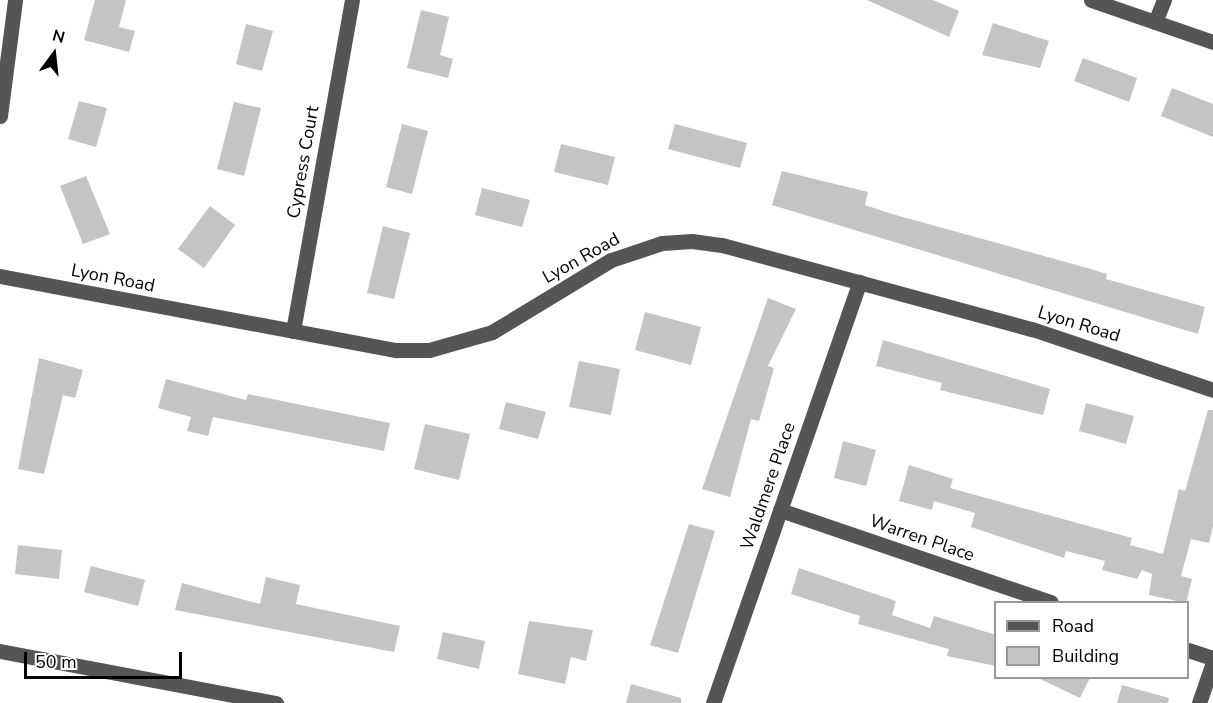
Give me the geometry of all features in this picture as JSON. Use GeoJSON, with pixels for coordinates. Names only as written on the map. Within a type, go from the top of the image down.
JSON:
{"type":"FeatureCollection","features":[{"type":"Feature","properties":{"kind":"street"},"geometry":{"type":"LineString","coordinates":[[0,116],[15,0]]}},
{"type":"Feature","properties":{"kind":"street","name":"Cypress Court"},"geometry":{"type":"LineString","coordinates":[[293,331],[352,0]]}},
{"type":"Feature","properties":{"kind":"street"},"geometry":{"type":"LineString","coordinates":[[1091,0],[1213,42]]}},
{"type":"Feature","properties":{"kind":"street"},"geometry":{"type":"LineString","coordinates":[[1155,22],[1164,0]]}},
{"type":"Feature","properties":{"kind":"street","name":"Lyon Road"},"geometry":{"type":"LineString","coordinates":[[0,276],[397,350],[461,344],[492,332],[611,260],[662,243],[722,245],[1032,329],[1213,390]]}},
{"type":"Feature","properties":{"kind":"street","name":"Waldmere Place"},"geometry":{"type":"LineString","coordinates":[[713,703],[860,282]]}},
{"type":"Feature","properties":{"kind":"street","name":"Warren Place"},"geometry":{"type":"LineString","coordinates":[[780,510],[1045,601]]}},
{"type":"Feature","properties":{"kind":"street"},"geometry":{"type":"LineString","coordinates":[[1189,650],[1213,660],[1199,703]]}},
{"type":"Feature","properties":{"kind":"street"},"geometry":{"type":"LineString","coordinates":[[0,651],[276,703]]}},
{"type":"Feature","properties":{"kind":"building"},"geometry":{"type":"Polygon","coordinates":[[[95,0],[126,0],[119,27],[135,31],[129,52],[84,40],[95,0]]]}},
{"type":"Feature","properties":{"kind":"building"},"geometry":{"type":"Polygon","coordinates":[[[867,0],[933,0],[959,11],[949,37],[867,0]]]}},
{"type":"Feature","properties":{"kind":"building"},"geometry":{"type":"Polygon","coordinates":[[[421,10],[449,17],[440,55],[453,59],[448,78],[407,68],[421,10]]]}},
{"type":"Feature","properties":{"kind":"building"},"geometry":{"type":"Polygon","coordinates":[[[993,23],[1049,41],[1040,68],[982,55],[993,23]]]}},
{"type":"Feature","properties":{"kind":"building"},"geometry":{"type":"Polygon","coordinates":[[[246,24],[273,31],[262,71],[236,64],[246,24]]]}},
{"type":"Feature","properties":{"kind":"building"},"geometry":{"type":"Polygon","coordinates":[[[1083,58],[1137,78],[1129,102],[1074,81],[1083,58]]]}},
{"type":"Feature","properties":{"kind":"building"},"geometry":{"type":"Polygon","coordinates":[[[1172,88],[1213,104],[1213,137],[1161,116],[1172,88]]]}},
{"type":"Feature","properties":{"kind":"building"},"geometry":{"type":"Polygon","coordinates":[[[79,101],[107,108],[96,147],[68,139],[79,101]]]}},
{"type":"Feature","properties":{"kind":"building"},"geometry":{"type":"Polygon","coordinates":[[[234,102],[261,108],[244,176],[217,169],[234,102]]]}},
{"type":"Feature","properties":{"kind":"building"},"geometry":{"type":"Polygon","coordinates":[[[402,124],[428,131],[412,194],[386,187],[402,124]]]}},
{"type":"Feature","properties":{"kind":"building"},"geometry":{"type":"Polygon","coordinates":[[[675,124],[747,143],[740,168],[668,149],[675,124]]]}},
{"type":"Feature","properties":{"kind":"building"},"geometry":{"type":"Polygon","coordinates":[[[561,144],[615,157],[608,185],[554,172],[561,144]]]}},
{"type":"Feature","properties":{"kind":"building"},"geometry":{"type":"Polygon","coordinates":[[[782,171],[868,192],[865,205],[892,214],[1091,269],[1107,274],[1106,279],[1205,307],[1198,334],[772,205],[782,171]]]}},
{"type":"Feature","properties":{"kind":"building"},"geometry":{"type":"Polygon","coordinates":[[[86,176],[110,234],[83,244],[60,186],[86,176]]]}},
{"type":"Feature","properties":{"kind":"building"},"geometry":{"type":"Polygon","coordinates":[[[482,188],[530,200],[522,227],[475,215],[482,188]]]}},
{"type":"Feature","properties":{"kind":"building"},"geometry":{"type":"Polygon","coordinates":[[[210,206],[235,225],[204,268],[178,249],[210,206]]]}},
{"type":"Feature","properties":{"kind":"building"},"geometry":{"type":"Polygon","coordinates":[[[383,226],[410,233],[394,299],[367,293],[383,226]]]}},
{"type":"Feature","properties":{"kind":"building"},"geometry":{"type":"Polygon","coordinates":[[[768,298],[796,309],[768,366],[774,368],[759,421],[751,419],[730,497],[702,489],[768,298]]]}},
{"type":"Feature","properties":{"kind":"building"},"geometry":{"type":"Polygon","coordinates":[[[645,312],[701,327],[691,365],[635,350],[645,312]]]}},
{"type":"Feature","properties":{"kind":"building"},"geometry":{"type":"Polygon","coordinates":[[[883,340],[1050,389],[1043,415],[940,390],[942,383],[876,366],[883,340]]]}},
{"type":"Feature","properties":{"kind":"building"},"geometry":{"type":"Polygon","coordinates":[[[39,358],[83,370],[75,398],[63,395],[44,474],[18,469],[39,358]]]}},
{"type":"Feature","properties":{"kind":"building"},"geometry":{"type":"Polygon","coordinates":[[[579,361],[620,369],[611,415],[569,407],[579,361]]]}},
{"type":"Feature","properties":{"kind":"building"},"geometry":{"type":"Polygon","coordinates":[[[166,379],[246,400],[248,394],[390,423],[384,451],[213,417],[208,436],[187,431],[191,417],[158,408],[166,379]]]}},
{"type":"Feature","properties":{"kind":"building"},"geometry":{"type":"Polygon","coordinates":[[[506,402],[546,412],[538,439],[499,429],[506,402]]]}},
{"type":"Feature","properties":{"kind":"building"},"geometry":{"type":"Polygon","coordinates":[[[1086,403],[1134,416],[1126,444],[1079,431],[1086,403]]]}},
{"type":"Feature","properties":{"kind":"building"},"geometry":{"type":"Polygon","coordinates":[[[1208,410],[1213,410],[1213,526],[1209,543],[1191,539],[1181,576],[1192,579],[1186,601],[1149,595],[1152,574],[1142,570],[1137,579],[1102,570],[1105,561],[1066,551],[1064,558],[971,527],[975,513],[934,501],[932,510],[899,501],[909,465],[953,479],[950,488],[1132,538],[1130,545],[1163,554],[1179,489],[1185,491],[1208,410]]]}},
{"type":"Feature","properties":{"kind":"building"},"geometry":{"type":"Polygon","coordinates":[[[425,424],[470,434],[459,480],[414,469],[425,424]]]}},
{"type":"Feature","properties":{"kind":"building"},"geometry":{"type":"Polygon","coordinates":[[[843,441],[876,450],[866,486],[834,478],[843,441]]]}},
{"type":"Feature","properties":{"kind":"building"},"geometry":{"type":"Polygon","coordinates":[[[689,524],[715,531],[678,653],[650,645],[689,524]]]}},
{"type":"Feature","properties":{"kind":"building"},"geometry":{"type":"Polygon","coordinates":[[[18,545],[62,550],[59,579],[15,574],[18,545]]]}},
{"type":"Feature","properties":{"kind":"building"},"geometry":{"type":"Polygon","coordinates":[[[91,566],[145,580],[138,606],[84,592],[91,566]]]}},
{"type":"Feature","properties":{"kind":"building"},"geometry":{"type":"Polygon","coordinates":[[[799,568],[896,601],[892,615],[930,628],[934,616],[994,634],[994,666],[947,656],[949,649],[858,624],[860,616],[791,594],[799,568]]]}},
{"type":"Feature","properties":{"kind":"building"},"geometry":{"type":"Polygon","coordinates":[[[266,577],[300,585],[296,604],[400,626],[394,652],[175,610],[182,583],[260,604],[266,577]]]}},
{"type":"Feature","properties":{"kind":"building"},"geometry":{"type":"Polygon","coordinates":[[[529,621],[593,630],[586,661],[571,657],[565,684],[518,674],[529,621]]]}},
{"type":"Feature","properties":{"kind":"building"},"geometry":{"type":"Polygon","coordinates":[[[443,632],[485,641],[479,669],[437,659],[443,632]]]}},
{"type":"Feature","properties":{"kind":"building"},"geometry":{"type":"Polygon","coordinates":[[[1040,679],[1090,679],[1080,698],[1040,679]]]}},
{"type":"Feature","properties":{"kind":"building"},"geometry":{"type":"Polygon","coordinates":[[[631,684],[681,698],[681,703],[626,703],[631,684]]]}},
{"type":"Feature","properties":{"kind":"building"},"geometry":{"type":"Polygon","coordinates":[[[1122,685],[1169,698],[1168,703],[1117,703],[1122,685]]]}}]}
